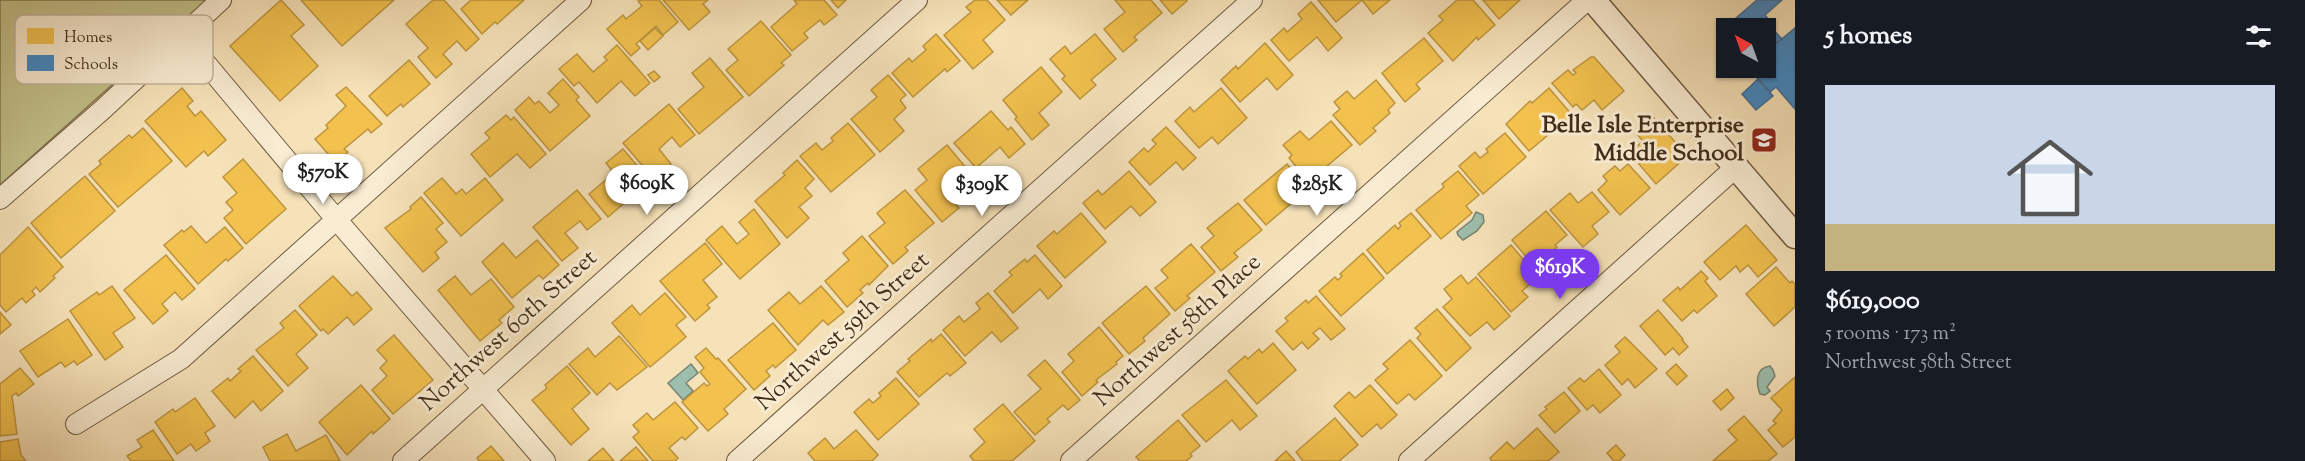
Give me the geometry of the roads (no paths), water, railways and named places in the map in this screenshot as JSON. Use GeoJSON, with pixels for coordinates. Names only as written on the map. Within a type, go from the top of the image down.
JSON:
{"type":"FeatureCollection","features":[{"type":"Feature","properties":{"kind":"street"},"geometry":{"type":"LineString","coordinates":[[204,15],[221,0]]}},
{"type":"Feature","properties":{"kind":"street"},"geometry":{"type":"LineString","coordinates":[[76,424],[181,359],[580,0]]}},
{"type":"Feature","properties":{"kind":"street","name":"Northwest 60th Street"},"geometry":{"type":"LineString","coordinates":[[403,461],[917,0]]}},
{"type":"Feature","properties":{"kind":"street","name":"Northwest 59th Street"},"geometry":{"type":"LineString","coordinates":[[737,461],[1252,0]]}},
{"type":"Feature","properties":{"kind":"street","name":"Northwest 58th Place"},"geometry":{"type":"LineString","coordinates":[[1071,461],[1587,0]]}},
{"type":"Feature","properties":{"kind":"street"},"geometry":{"type":"LineString","coordinates":[[1593,0],[1795,236]]}},
{"type":"Feature","properties":{"kind":"street"},"geometry":{"type":"LineString","coordinates":[[213,72],[336,219],[545,461]]}},
{"type":"Feature","properties":{"kind":"street"},"geometry":{"type":"LineString","coordinates":[[0,199],[129,84]]}},
{"type":"Feature","properties":{"kind":"street"},"geometry":{"type":"LineString","coordinates":[[1409,461],[1735,168]]}},
{"type":"Feature","properties":{"kind":"place","name":"Belle Isle Enterprise Middle School"},"geometry":{"type":"Point","coordinates":[1764,140]}}]}
